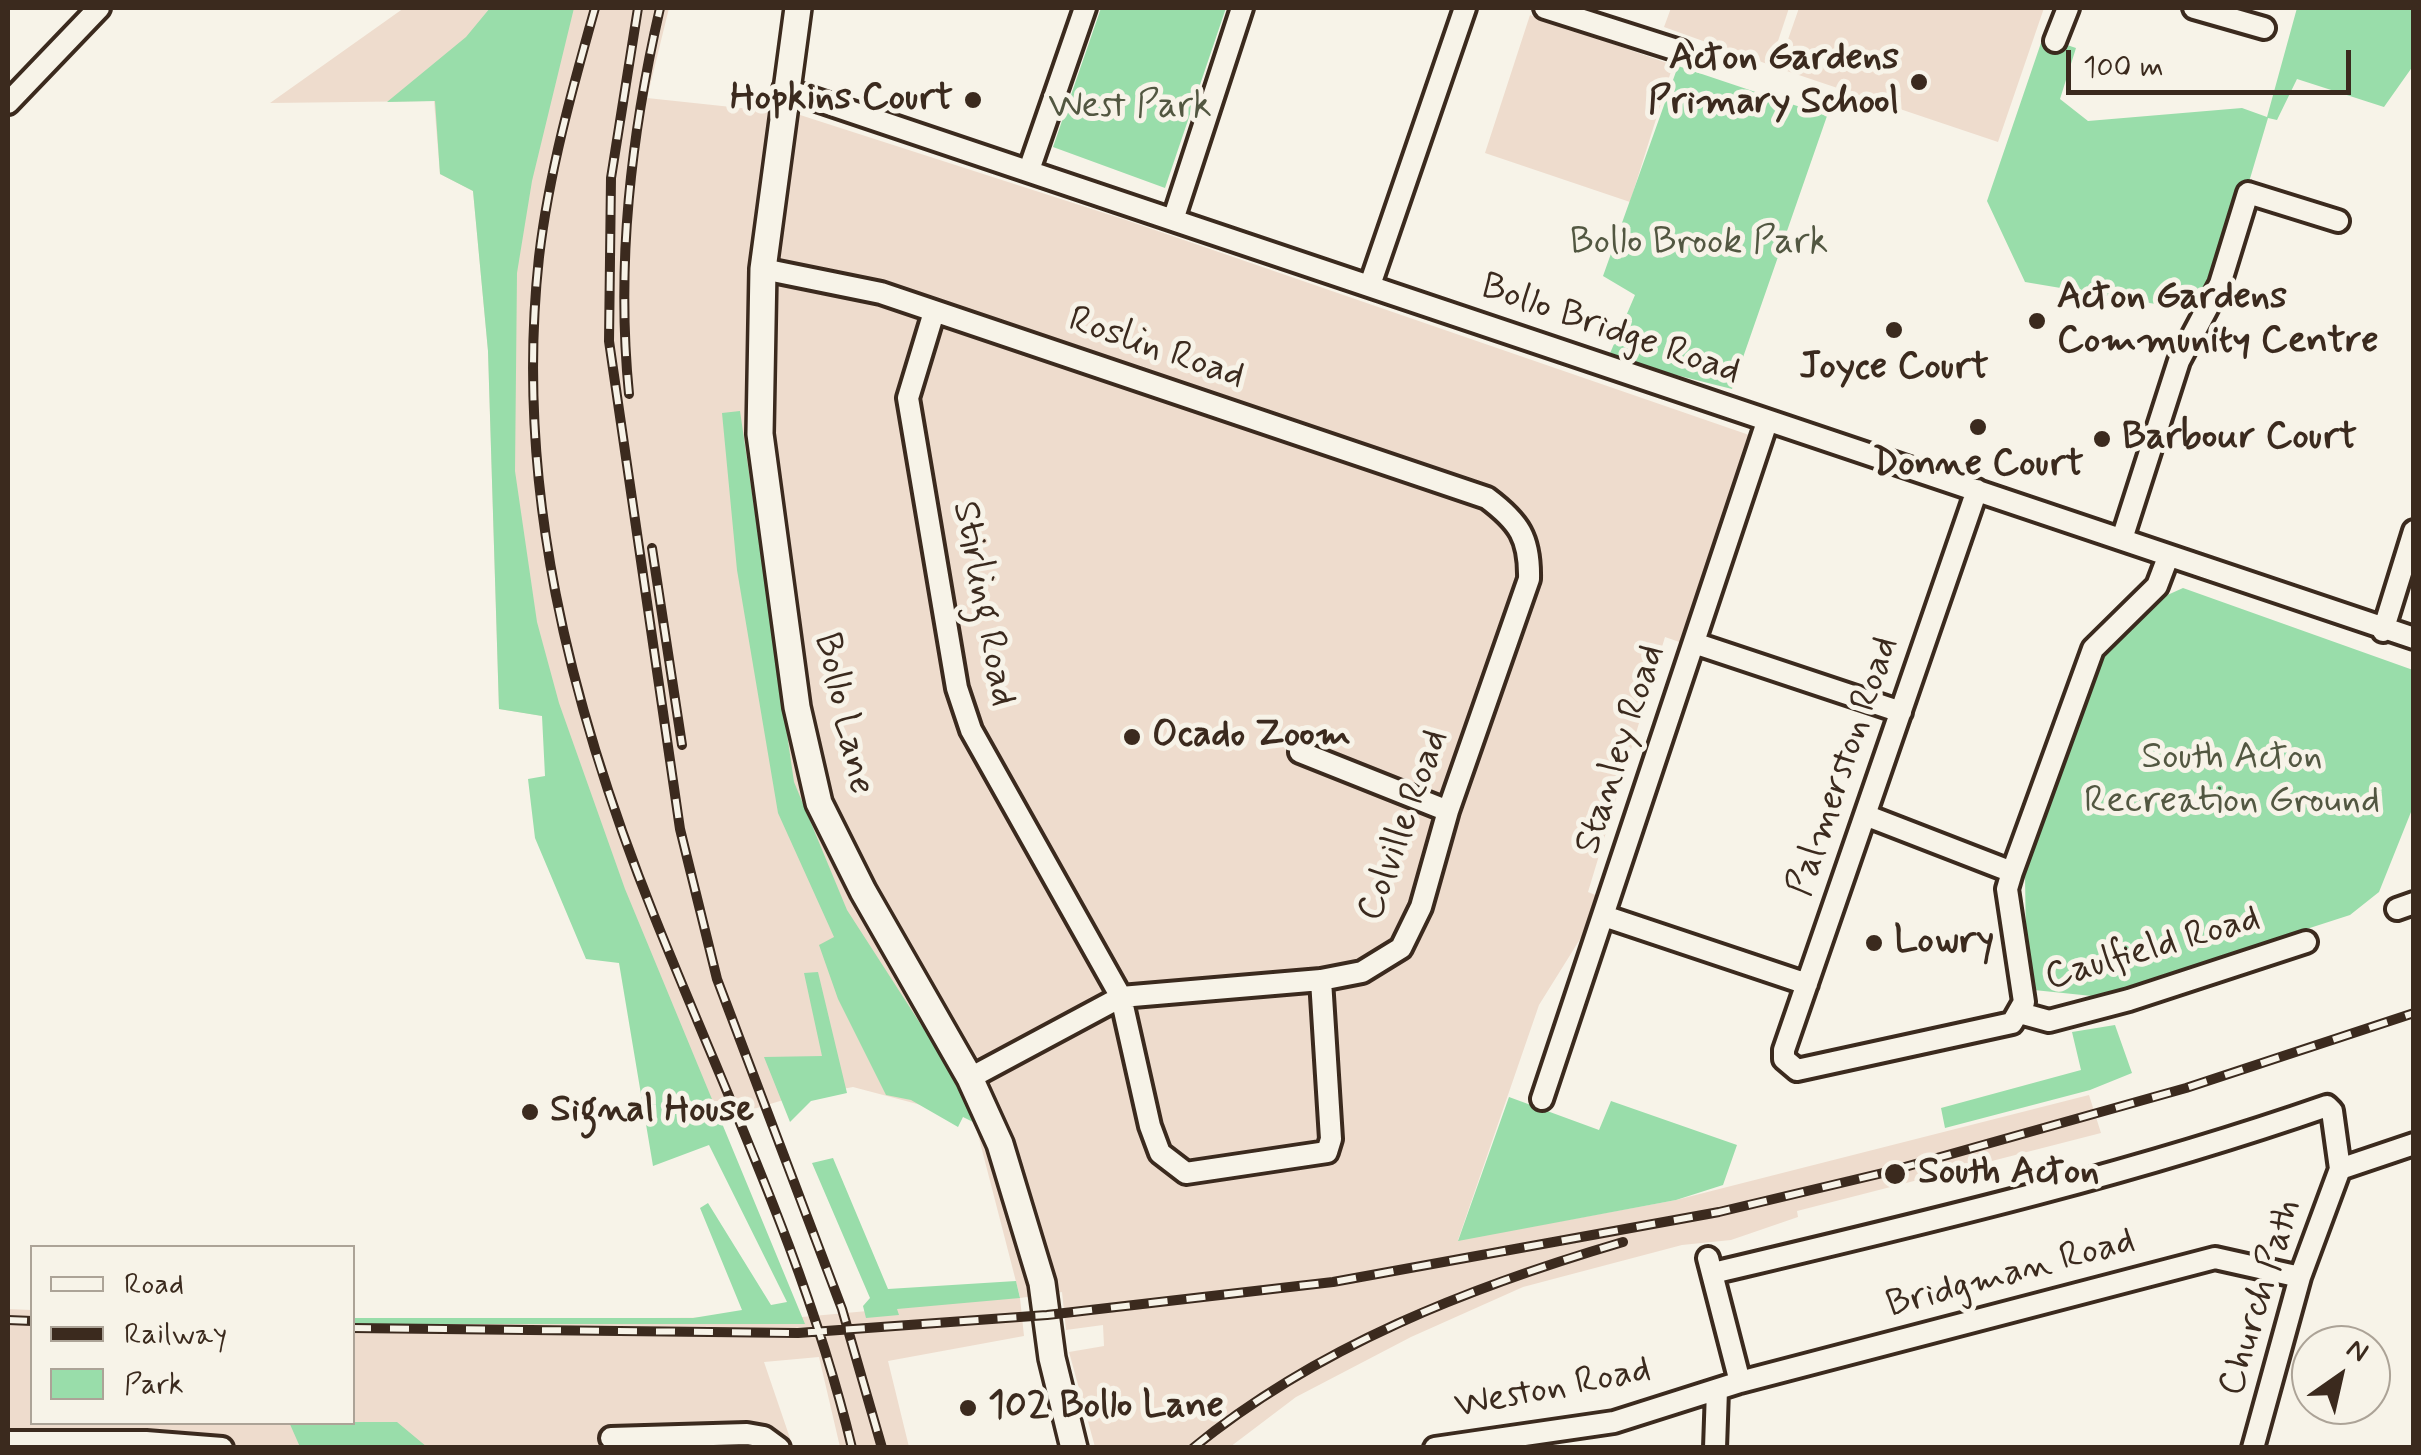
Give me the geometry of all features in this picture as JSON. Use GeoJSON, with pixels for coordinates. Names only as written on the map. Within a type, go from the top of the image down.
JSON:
{"type":"FeatureCollection","features":[{"type":"Feature","properties":{"kind":"street"},"geometry":{"type":"LineString","coordinates":[[8,103],[99,8]]}},
{"type":"Feature","properties":{"kind":"street","name":"Bollo Lane"},"geometry":{"type":"LineString","coordinates":[[798,8],[763,268],[760,434],[794,689],[819,802],[863,892],[970,1078],[1000,1144],[1028,1232],[1074,1448]]}},
{"type":"Feature","properties":{"kind":"street"},"geometry":{"type":"LineString","coordinates":[[1029,170],[1085,8]]}},
{"type":"Feature","properties":{"kind":"street"},"geometry":{"type":"LineString","coordinates":[[1173,220],[1242,8]]}},
{"type":"Feature","properties":{"kind":"street"},"geometry":{"type":"LineString","coordinates":[[1370,285],[1465,8]]}},
{"type":"Feature","properties":{"kind":"street"},"geometry":{"type":"LineString","coordinates":[[1544,8],[1680,52]]}},
{"type":"Feature","properties":{"kind":"street"},"geometry":{"type":"LineString","coordinates":[[2056,41],[2068,8]]}},
{"type":"Feature","properties":{"kind":"street"},"geometry":{"type":"LineString","coordinates":[[2194,8],[2264,28]]}},
{"type":"Feature","properties":{"kind":"street","name":"Bollo Bridge Road"},"geometry":{"type":"LineString","coordinates":[[784,90],[2122,539],[2383,631],[2414,638]]}},
{"type":"Feature","properties":{"kind":"street"},"geometry":{"type":"LineString","coordinates":[[2122,539],[2179,360],[2220,284],[2248,193],[2338,221]]}},
{"type":"Feature","properties":{"kind":"street","name":"Roslin Road"},"geometry":{"type":"LineString","coordinates":[[763,268],[880,292],[1487,498],[1517,521]]}},
{"type":"Feature","properties":{"kind":"street","name":"Stirling Road"},"geometry":{"type":"LineString","coordinates":[[934,312],[908,398],[957,688],[978,743],[1121,997],[1155,1140],[1170,1164],[1186,1173],[1314,1157],[1327,1152],[1332,1139],[1321,980]]}},
{"type":"Feature","properties":{"kind":"street","name":"Stanley Road"},"geometry":{"type":"LineString","coordinates":[[1542,1099],[1767,422]]}},
{"type":"Feature","properties":{"kind":"street","name":"Palmerston Road"},"geometry":{"type":"LineString","coordinates":[[1977,490],[1784,1050],[1788,1066],[1807,1070],[2012,1023],[2020,1014]]}},
{"type":"Feature","properties":{"kind":"street","name":"Colville Road"},"geometry":{"type":"LineString","coordinates":[[970,1078],[1121,997],[1321,980],[1362,972],[1401,948],[1420,907],[1448,811],[1530,579],[1530,553],[1517,521]]}},
{"type":"Feature","properties":{"kind":"street"},"geometry":{"type":"LineString","coordinates":[[2383,631],[2414,531]]}},
{"type":"Feature","properties":{"kind":"street"},"geometry":{"type":"LineString","coordinates":[[2020,1014],[2024,1002],[2007,889],[2012,872],[2093,648],[2158,586],[2168,558]]}},
{"type":"Feature","properties":{"kind":"street"},"geometry":{"type":"LineString","coordinates":[[1694,643],[1901,712]]}},
{"type":"Feature","properties":{"kind":"street"},"geometry":{"type":"LineString","coordinates":[[1300,752],[1448,811]]}},
{"type":"Feature","properties":{"kind":"street"},"geometry":{"type":"LineString","coordinates":[[1865,814],[2012,872]]}},
{"type":"Feature","properties":{"kind":"street"},"geometry":{"type":"LineString","coordinates":[[1604,916],[1807,984]]}},
{"type":"Feature","properties":{"kind":"street","name":"Caulfield Road"},"geometry":{"type":"LineString","coordinates":[[2020,1014],[2049,1021],[2065,1017],[2306,942]]}},
{"type":"Feature","properties":{"kind":"street"},"geometry":{"type":"LineString","coordinates":[[1740,1382],[1710,1266],[1866,1240],[2234,1138],[2326,1106],[2332,1111],[2340,1170],[2414,1144]]}},
{"type":"Feature","properties":{"kind":"street","name":"Church Path"},"geometry":{"type":"LineString","coordinates":[[2253,1448],[2300,1277],[2340,1170]]}},
{"type":"Feature","properties":{"kind":"street","name":"Bridgman Road"},"geometry":{"type":"LineString","coordinates":[[1740,1382],[2215,1258],[2300,1277]]}},
{"type":"Feature","properties":{"kind":"street","name":"Weston Road"},"geometry":{"type":"LineString","coordinates":[[1435,1448],[1512,1441],[1614,1422],[1740,1382]]}},
{"type":"Feature","properties":{"kind":"street"},"geometry":{"type":"LineString","coordinates":[[1715,1448],[1717,1390]]}},
{"type":"Feature","properties":{"kind":"street"},"geometry":{"type":"LineString","coordinates":[[611,1438],[746,1434],[764,1437],[779,1448]]}},
{"type":"Feature","properties":{"kind":"street"},"geometry":{"type":"LineString","coordinates":[[8,1442],[146,1442],[222,1448]]}},
{"type":"Feature","properties":{"kind":"shaded area"},"geometry":{"type":"Polygon","coordinates":[[[404,8],[669,8],[647,98],[797,114],[1126,220],[1755,437],[1685,644],[1665,637],[1588,892],[1605,899],[1539,1005],[1458,1240],[1676,1200],[2089,1095],[2101,1133],[1797,1211],[1798,1217],[1731,1240],[1682,1245],[1523,1287],[1411,1337],[1296,1397],[1230,1447],[1095,1447],[1069,1352],[1104,1346],[1103,1325],[1066,1330],[1062,1292],[1020,1298],[1024,1336],[888,1361],[909,1447],[840,1447],[819,1357],[764,1362],[793,1447],[8,1448],[8,1309],[30,1310],[30,1425],[355,1425],[355,1320],[802,1317],[1020,1297],[974,1119],[853,1087],[780,1101],[694,1127],[543,716],[499,709],[488,351],[473,191],[440,174],[434,101],[270,103],[404,8]]]}},
{"type":"Feature","properties":{"kind":"shaded area","name":"Acton Gardens Primary School"},"geometry":{"type":"Polygon","coordinates":[[[1671,8],[1789,8],[1770,65],[1664,27],[1671,8]]]}},
{"type":"Feature","properties":{"kind":"shaded area","name":"Acton Gardens Primary School"},"geometry":{"type":"Polygon","coordinates":[[[1799,8],[2044,8],[1998,142],[1778,68],[1799,8]]]}},
{"type":"Feature","properties":{"kind":"shaded area","name":"Acton Gardens Primary School"},"geometry":{"type":"Polygon","coordinates":[[[1530,15],[1673,65],[1630,202],[1485,153],[1530,15]]]}},
{"type":"Feature","properties":{"kind":"green space"},"geometry":{"type":"Polygon","coordinates":[[[490,8],[574,8],[532,181],[517,273],[515,471],[537,622],[559,703],[625,889],[805,1324],[355,1324],[355,1318],[693,1318],[742,1310],[700,1208],[708,1203],[771,1305],[787,1302],[709,1145],[653,1166],[619,963],[586,959],[535,838],[528,779],[545,776],[542,716],[499,709],[488,351],[473,191],[440,174],[435,101],[387,102],[466,37],[490,8]]]}},
{"type":"Feature","properties":{"kind":"green space","name":"West Park"},"geometry":{"type":"Polygon","coordinates":[[[1101,8],[1226,8],[1165,188],[1053,147],[1101,8]]]}},
{"type":"Feature","properties":{"kind":"green space"},"geometry":{"type":"Polygon","coordinates":[[[2297,8],[2413,8],[2413,66],[2384,107],[2297,79],[2277,120],[2268,118],[2219,283],[2203,312],[2025,282],[1987,201],[2043,37],[2076,48],[2060,99],[2088,121],[2242,108],[2267,117],[2297,8]]]}},
{"type":"Feature","properties":{"kind":"green space","name":"Bollo Brook Park"},"geometry":{"type":"Polygon","coordinates":[[[1678,66],[1827,116],[1732,389],[1608,358],[1635,295],[1603,276],[1678,66]]]}},
{"type":"Feature","properties":{"kind":"green space"},"geometry":{"type":"Polygon","coordinates":[[[740,411],[794,782],[847,910],[978,1113],[977,1124],[963,1117],[958,1127],[911,1100],[886,1095],[838,999],[819,945],[834,937],[778,813],[737,570],[722,413],[740,411]]]}},
{"type":"Feature","properties":{"kind":"green space","name":"South Acton Recreation Ground"},"geometry":{"type":"Polygon","coordinates":[[[2183,588],[2413,670],[2413,807],[2379,892],[2350,915],[2251,947],[2121,999],[2034,990],[2026,943],[2025,875],[2099,658],[2163,597],[2183,588]]]}},
{"type":"Feature","properties":{"kind":"green space"},"geometry":{"type":"Polygon","coordinates":[[[818,972],[847,1093],[811,1101],[790,1122],[764,1057],[822,1056],[804,973],[818,972]]]}},
{"type":"Feature","properties":{"kind":"green space"},"geometry":{"type":"Polygon","coordinates":[[[2115,1025],[2132,1073],[2090,1090],[1945,1128],[1941,1108],[2081,1070],[2072,1032],[2115,1025]]]}},
{"type":"Feature","properties":{"kind":"green space"},"geometry":{"type":"Polygon","coordinates":[[[1509,1097],[1599,1130],[1611,1101],[1737,1145],[1723,1185],[1676,1200],[1458,1241],[1509,1097]]]}},
{"type":"Feature","properties":{"kind":"green space"},"geometry":{"type":"Polygon","coordinates":[[[833,1158],[888,1289],[1016,1281],[1020,1298],[897,1309],[899,1315],[866,1318],[863,1306],[870,1298],[812,1163],[833,1158]]]}},
{"type":"Feature","properties":{"kind":"green space"},"geometry":{"type":"Polygon","coordinates":[[[397,1422],[427,1447],[300,1447],[290,1425],[397,1422]]]}},
{"type":"Feature","properties":{"kind":"railway"},"geometry":{"type":"LineString","coordinates":[[595,8],[555,162],[543,225],[533,343],[542,511],[556,594],[574,676],[625,838],[789,1246],[834,1380],[852,1448]]}},
{"type":"Feature","properties":{"kind":"railway"},"geometry":{"type":"LineString","coordinates":[[638,8],[611,178],[609,341],[680,829],[717,979],[842,1309],[882,1448]]}},
{"type":"Feature","properties":{"kind":"railway"},"geometry":{"type":"LineString","coordinates":[[629,394],[625,248],[634,151],[660,8]]}},
{"type":"Feature","properties":{"kind":"railway"},"geometry":{"type":"LineString","coordinates":[[652,548],[682,745]]}},
{"type":"Feature","properties":{"kind":"railway"},"geometry":{"type":"LineString","coordinates":[[355,1328],[798,1333],[1047,1315],[1333,1282],[1719,1212],[1887,1172],[2186,1088],[2414,1013]]}},
{"type":"Feature","properties":{"kind":"railway"},"geometry":{"type":"LineString","coordinates":[[1193,1448],[1291,1379],[1398,1324],[1509,1279],[1623,1242]]}},
{"type":"Feature","properties":{"kind":"railway"},"geometry":{"type":"LineString","coordinates":[[8,1320],[30,1321]]}},
{"type":"Feature","properties":{"kind":"place","name":"Acton Gardens Primary School"},"geometry":{"type":"Point","coordinates":[1919,82]}},
{"type":"Feature","properties":{"kind":"place","name":"Hopkins Court"},"geometry":{"type":"Point","coordinates":[973,100]}},
{"type":"Feature","properties":{"kind":"place","name":"Acton Gardens Community Centre"},"geometry":{"type":"Point","coordinates":[2037,321]}},
{"type":"Feature","properties":{"kind":"place","name":"Joyce Court"},"geometry":{"type":"Point","coordinates":[1894,330]}},
{"type":"Feature","properties":{"kind":"place","name":"Donne Court"},"geometry":{"type":"Point","coordinates":[1978,427]}},
{"type":"Feature","properties":{"kind":"place","name":"Barbour Court"},"geometry":{"type":"Point","coordinates":[2102,439]}},
{"type":"Feature","properties":{"kind":"place","name":"Ocado Zoom"},"geometry":{"type":"Point","coordinates":[1132,737]}},
{"type":"Feature","properties":{"kind":"place","name":"Lowry"},"geometry":{"type":"Point","coordinates":[1874,943]}},
{"type":"Feature","properties":{"kind":"place","name":"Signal House"},"geometry":{"type":"Point","coordinates":[530,1112]}},
{"type":"Feature","properties":{"kind":"place","name":"South Acton"},"geometry":{"type":"Point","coordinates":[1895,1174]}},
{"type":"Feature","properties":{"kind":"place","name":"102 Bollo Lane"},"geometry":{"type":"Point","coordinates":[968,1408]}}]}
